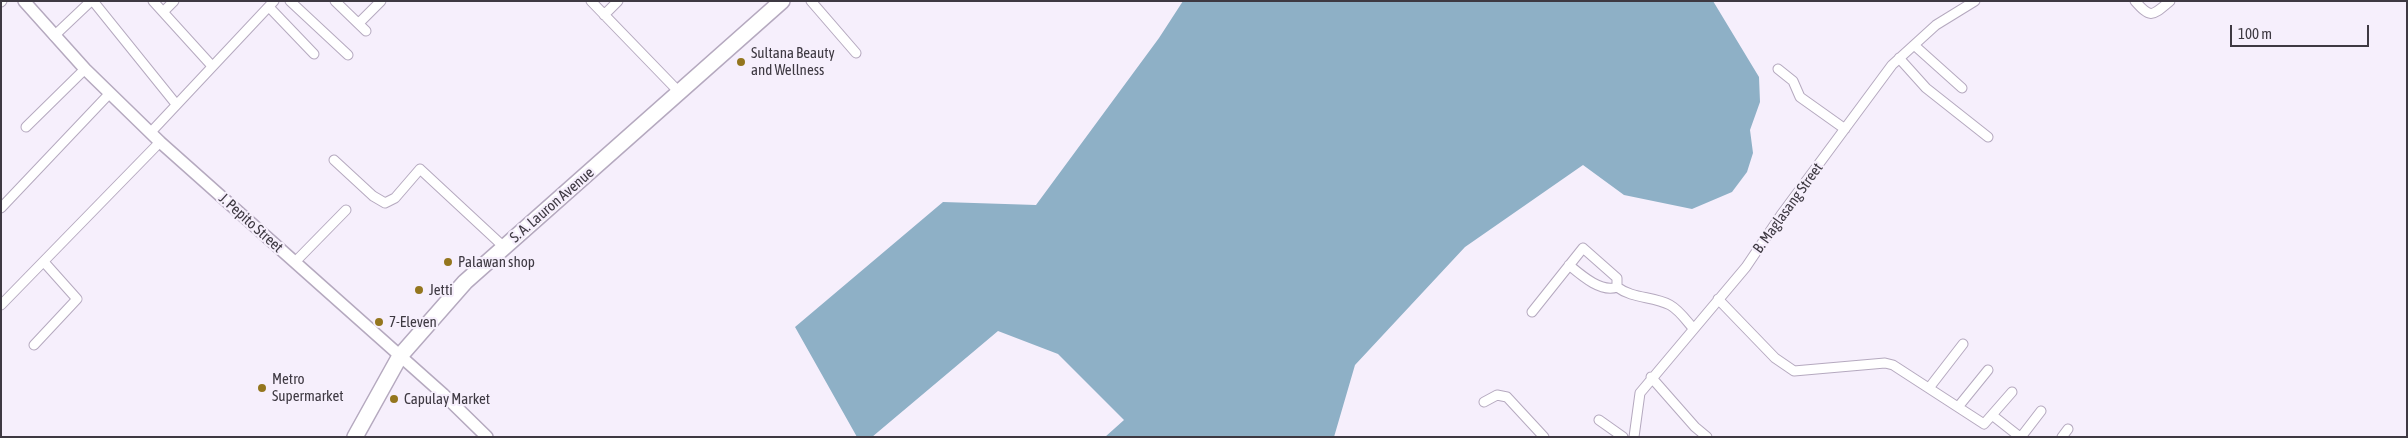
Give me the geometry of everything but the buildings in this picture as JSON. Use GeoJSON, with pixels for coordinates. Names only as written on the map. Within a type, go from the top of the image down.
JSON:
{"type":"FeatureCollection","features":[{"type":"Feature","properties":{"kind":"highway","name":"S. A. Lauron Avenue"},"geometry":{"type":"LineString","coordinates":[[355,437],[400,356],[465,282],[782,1]]}},
{"type":"Feature","properties":{"kind":"street","name":"J. Pepito Street"},"geometry":{"type":"LineString","coordinates":[[24,1],[85,69],[160,142],[400,356],[487,437]]}},
{"type":"Feature","properties":{"kind":"street"},"geometry":{"type":"LineString","coordinates":[[54,36],[92,1],[176,104]]}},
{"type":"Feature","properties":{"kind":"street"},"geometry":{"type":"LineString","coordinates":[[153,1],[212,66]]}},
{"type":"Feature","properties":{"kind":"street"},"geometry":{"type":"LineString","coordinates":[[163,12],[174,1]]}},
{"type":"Feature","properties":{"kind":"street"},"geometry":{"type":"LineString","coordinates":[[290,1],[348,55]]}},
{"type":"Feature","properties":{"kind":"street"},"geometry":{"type":"LineString","coordinates":[[335,1],[366,31]]}},
{"type":"Feature","properties":{"kind":"street"},"geometry":{"type":"LineString","coordinates":[[359,23],[381,1]]}},
{"type":"Feature","properties":{"kind":"street"},"geometry":{"type":"LineString","coordinates":[[591,1],[680,93]]}},
{"type":"Feature","properties":{"kind":"street"},"geometry":{"type":"LineString","coordinates":[[604,15],[618,1]]}},
{"type":"Feature","properties":{"kind":"street"},"geometry":{"type":"LineString","coordinates":[[811,1],[856,53]]}},
{"type":"Feature","properties":{"kind":"street","name":"B. Maglasang Street"},"geometry":{"type":"LineString","coordinates":[[1634,437],[1638,396],[1651,377],[1746,267],[1780,215],[1892,64],[1936,25],[1975,1]]}},
{"type":"Feature","properties":{"kind":"street"},"geometry":{"type":"LineString","coordinates":[[2135,1],[2145,13],[2150,14],[2155,14],[2170,1]]}},
{"type":"Feature","properties":{"kind":"street"},"geometry":{"type":"LineString","coordinates":[[151,132],[271,4],[314,54]]}},
{"type":"Feature","properties":{"kind":"street"},"geometry":{"type":"LineString","coordinates":[[1914,45],[1962,88]]}},
{"type":"Feature","properties":{"kind":"street"},"geometry":{"type":"LineString","coordinates":[[1899,58],[1926,88],[1988,137]]}},
{"type":"Feature","properties":{"kind":"street"},"geometry":{"type":"LineString","coordinates":[[1778,68],[1793,81],[1800,97],[1845,129]]}},
{"type":"Feature","properties":{"kind":"street"},"geometry":{"type":"LineString","coordinates":[[26,127],[85,69]]}},
{"type":"Feature","properties":{"kind":"street"},"geometry":{"type":"LineString","coordinates":[[1,208],[110,93]]}},
{"type":"Feature","properties":{"kind":"street"},"geometry":{"type":"LineString","coordinates":[[1,305],[160,142]]}},
{"type":"Feature","properties":{"kind":"street"},"geometry":{"type":"LineString","coordinates":[[334,160],[373,196],[385,203],[395,198],[420,169],[504,247]]}},
{"type":"Feature","properties":{"kind":"street"},"geometry":{"type":"LineString","coordinates":[[295,262],[346,210]]}},
{"type":"Feature","properties":{"kind":"street"},"geometry":{"type":"LineString","coordinates":[[1532,312],[1583,248],[1617,278],[1617,286]]}},
{"type":"Feature","properties":{"kind":"street"},"geometry":{"type":"LineString","coordinates":[[34,345],[77,299],[44,262]]}},
{"type":"Feature","properties":{"kind":"street"},"geometry":{"type":"LineString","coordinates":[[1569,265],[1593,282],[1609,288],[1617,286],[1629,294],[1669,304],[1692,328]]}},
{"type":"Feature","properties":{"kind":"street"},"geometry":{"type":"LineString","coordinates":[[1718,299],[1775,358],[1794,371],[1885,363],[1893,365],[1984,424],[2012,392]]}},
{"type":"Feature","properties":{"kind":"street"},"geometry":{"type":"LineString","coordinates":[[1929,388],[1963,344]]}},
{"type":"Feature","properties":{"kind":"street"},"geometry":{"type":"LineString","coordinates":[[1958,407],[1988,370]]}},
{"type":"Feature","properties":{"kind":"street"},"geometry":{"type":"LineString","coordinates":[[1651,377],[1695,427],[1707,437]]}},
{"type":"Feature","properties":{"kind":"street"},"geometry":{"type":"LineString","coordinates":[[1484,402],[1497,395],[1507,397],[1544,437]]}},
{"type":"Feature","properties":{"kind":"street"},"geometry":{"type":"LineString","coordinates":[[1992,415],[2020,437],[2041,411]]}},
{"type":"Feature","properties":{"kind":"street"},"geometry":{"type":"LineString","coordinates":[[1599,420],[1623,437]]}},
{"type":"Feature","properties":{"kind":"water"},"geometry":{"type":"Polygon","coordinates":[[[1183,1],[1713,1],[1759,77],[1760,102],[1750,130],[1753,153],[1747,172],[1732,192],[1692,209],[1624,195],[1583,165],[1465,247],[1355,365],[1334,437],[1105,437],[1124,420],[1058,354],[998,331],[872,437],[857,437],[795,327],[943,202],[1036,205],[1159,38],[1183,1]]]}},
{"type":"Feature","properties":{"kind":"place","name":"Sultana Beauty and Wellness"},"geometry":{"type":"Point","coordinates":[741,62]}},
{"type":"Feature","properties":{"kind":"place","name":"Palawan shop"},"geometry":{"type":"Point","coordinates":[448,262]}},
{"type":"Feature","properties":{"kind":"place","name":"Jetti"},"geometry":{"type":"Point","coordinates":[419,290]}},
{"type":"Feature","properties":{"kind":"place","name":"7-Eleven"},"geometry":{"type":"Point","coordinates":[379,322]}},
{"type":"Feature","properties":{"kind":"place","name":"Metro Supermarket"},"geometry":{"type":"Point","coordinates":[262,388]}},
{"type":"Feature","properties":{"kind":"place","name":"Capulay Market"},"geometry":{"type":"Point","coordinates":[394,399]}}]}
